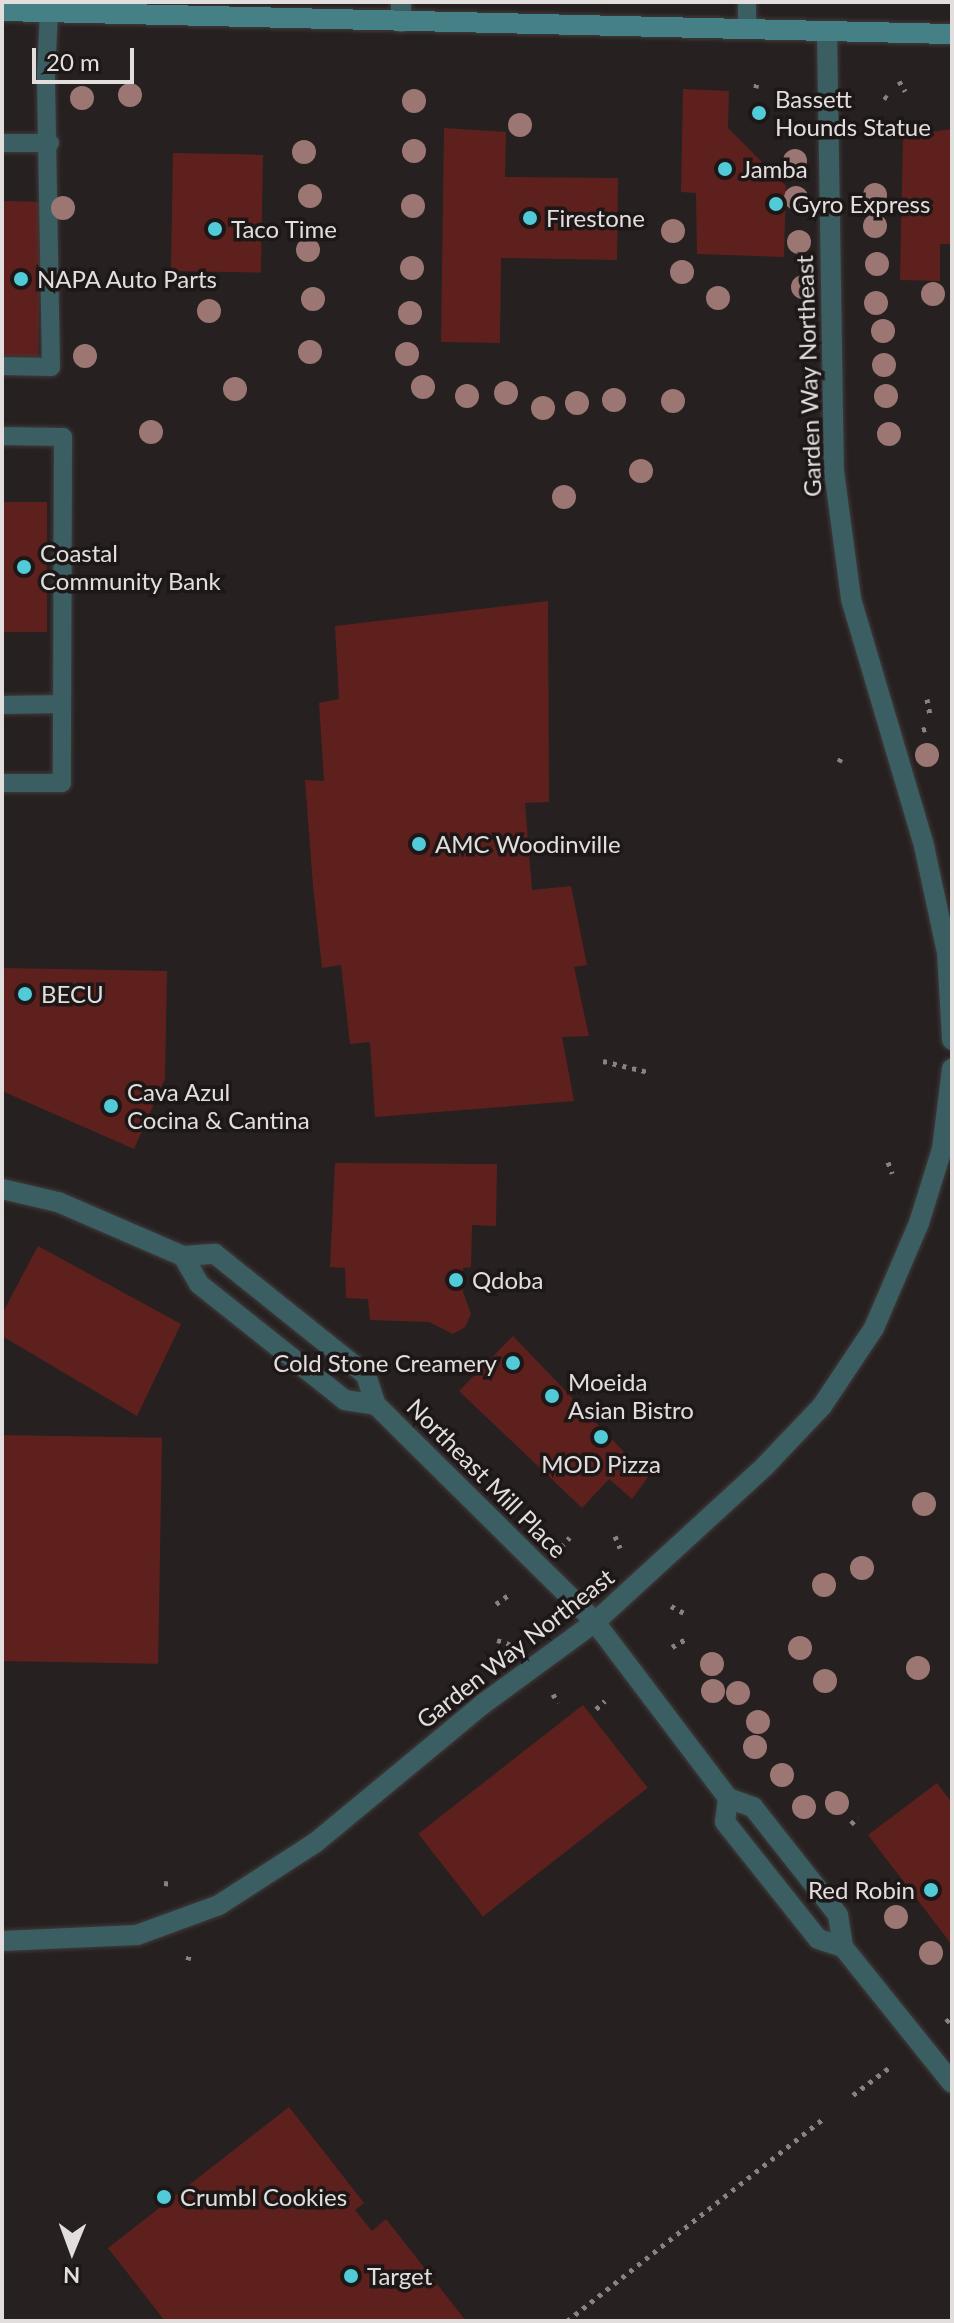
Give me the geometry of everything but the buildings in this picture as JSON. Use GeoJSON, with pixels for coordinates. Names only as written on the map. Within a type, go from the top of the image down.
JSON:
{"type":"FeatureCollection","features":[{"type":"Feature","properties":{"kind":"main road"},"geometry":{"type":"LineString","coordinates":[[2,11],[178,8],[401,12],[747,30],[952,34]]}},
{"type":"Feature","properties":{"kind":"street","name":"Garden Way Northeast"},"geometry":{"type":"LineString","coordinates":[[827,31],[834,471],[851,599],[924,846],[947,952],[952,1040]]}},
{"type":"Feature","properties":{"kind":"street","name":"Garden Way Northeast"},"geometry":{"type":"LineString","coordinates":[[2,1941],[137,1935],[219,1905],[315,1843],[483,1704],[595,1622],[813,1416],[874,1328],[919,1223],[942,1149],[952,1069]]}},
{"type":"Feature","properties":{"kind":"street","name":"Northeast Mill Place"},"geometry":{"type":"LineString","coordinates":[[2,1189],[58,1202],[183,1256],[215,1254],[315,1329],[366,1375],[376,1405],[595,1622],[728,1798]]}},
{"type":"Feature","properties":{"kind":"street","name":"Northeast Mill Place"},"geometry":{"type":"LineString","coordinates":[[183,1256],[199,1284],[345,1400],[376,1405]]}},
{"type":"Feature","properties":{"kind":"street"},"geometry":{"type":"LineString","coordinates":[[843,1947],[818,1939],[725,1822],[728,1798],[753,1807],[838,1915],[843,1947],[952,2083]]}},
{"type":"Feature","properties":{"kind":"lane"},"geometry":{"type":"LineString","coordinates":[[747,2],[747,30]]}},
{"type":"Feature","properties":{"kind":"lane"},"geometry":{"type":"LineString","coordinates":[[2,366],[51,367],[49,11]]}},
{"type":"Feature","properties":{"kind":"lane"},"geometry":{"type":"LineString","coordinates":[[2,143],[50,143]]}},
{"type":"Feature","properties":{"kind":"lane"},"geometry":{"type":"LineString","coordinates":[[2,436],[63,437],[62,783],[2,783]]}},
{"type":"Feature","properties":{"kind":"lane"},"geometry":{"type":"LineString","coordinates":[[2,705],[62,704]]}},
{"type":"Feature","properties":{"kind":"path"},"geometry":{"type":"LineString","coordinates":[[756,88],[757,79]]}},
{"type":"Feature","properties":{"kind":"path"},"geometry":{"type":"LineString","coordinates":[[899,81],[905,91]]}},
{"type":"Feature","properties":{"kind":"path"},"geometry":{"type":"LineString","coordinates":[[778,98],[785,92]]}},
{"type":"Feature","properties":{"kind":"path"},"geometry":{"type":"LineString","coordinates":[[884,96],[891,101]]}},
{"type":"Feature","properties":{"kind":"path"},"geometry":{"type":"LineString","coordinates":[[927,699],[930,715]]}},
{"type":"Feature","properties":{"kind":"path"},"geometry":{"type":"LineString","coordinates":[[922,730],[931,727]]}},
{"type":"Feature","properties":{"kind":"path"},"geometry":{"type":"LineString","coordinates":[[839,762],[843,754]]}},
{"type":"Feature","properties":{"kind":"path"},"geometry":{"type":"LineString","coordinates":[[603,1061],[648,1072]]}},
{"type":"Feature","properties":{"kind":"path"},"geometry":{"type":"LineString","coordinates":[[888,1162],[892,1173]]}},
{"type":"Feature","properties":{"kind":"path"},"geometry":{"type":"LineString","coordinates":[[615,1536],[620,1548]]}},
{"type":"Feature","properties":{"kind":"path"},"geometry":{"type":"LineString","coordinates":[[561,1547],[570,1537]]}},
{"type":"Feature","properties":{"kind":"path"},"geometry":{"type":"LineString","coordinates":[[496,1604],[510,1594]]}},
{"type":"Feature","properties":{"kind":"path"},"geometry":{"type":"LineString","coordinates":[[671,1606],[688,1615]]}},
{"type":"Feature","properties":{"kind":"path"},"geometry":{"type":"LineString","coordinates":[[672,1647],[686,1639]]}},
{"type":"Feature","properties":{"kind":"path"},"geometry":{"type":"LineString","coordinates":[[497,1640],[514,1646]]}},
{"type":"Feature","properties":{"kind":"path"},"geometry":{"type":"LineString","coordinates":[[553,1694],[558,1703]]}},
{"type":"Feature","properties":{"kind":"path"},"geometry":{"type":"LineString","coordinates":[[596,1709],[605,1701]]}},
{"type":"Feature","properties":{"kind":"path"},"geometry":{"type":"LineString","coordinates":[[851,1824],[858,1817]]}},
{"type":"Feature","properties":{"kind":"path"},"geometry":{"type":"LineString","coordinates":[[164,1883],[172,1884]]}},
{"type":"Feature","properties":{"kind":"path"},"geometry":{"type":"LineString","coordinates":[[188,1960],[190,1951]]}},
{"type":"Feature","properties":{"kind":"path"},"geometry":{"type":"LineString","coordinates":[[946,2022],[952,2017]]}},
{"type":"Feature","properties":{"kind":"path"},"geometry":{"type":"LineString","coordinates":[[853,2095],[890,2067]]}},
{"type":"Feature","properties":{"kind":"path"},"geometry":{"type":"LineString","coordinates":[[567,2321],[823,2119]]}},
{"type":"Feature","properties":{"kind":"place","name":"Bassett Hounds Statue"},"geometry":{"type":"Point","coordinates":[759,113]}},
{"type":"Feature","properties":{"kind":"place","name":"Jamba"},"geometry":{"type":"Point","coordinates":[725,169]}},
{"type":"Feature","properties":{"kind":"place","name":"Gyro Express"},"geometry":{"type":"Point","coordinates":[776,204]}},
{"type":"Feature","properties":{"kind":"place","name":"Firestone"},"geometry":{"type":"Point","coordinates":[530,218]}},
{"type":"Feature","properties":{"kind":"place","name":"Taco Time"},"geometry":{"type":"Point","coordinates":[215,229]}},
{"type":"Feature","properties":{"kind":"place","name":"NAPA Auto Parts"},"geometry":{"type":"Point","coordinates":[21,279]}},
{"type":"Feature","properties":{"kind":"place","name":"Coastal Community Bank"},"geometry":{"type":"Point","coordinates":[24,567]}},
{"type":"Feature","properties":{"kind":"place","name":"AMC Woodinville"},"geometry":{"type":"Point","coordinates":[419,844]}},
{"type":"Feature","properties":{"kind":"place","name":"BECU"},"geometry":{"type":"Point","coordinates":[25,994]}},
{"type":"Feature","properties":{"kind":"place","name":"Cava Azul Cocina & Cantina"},"geometry":{"type":"Point","coordinates":[111,1106]}},
{"type":"Feature","properties":{"kind":"place","name":"Qdoba"},"geometry":{"type":"Point","coordinates":[456,1280]}},
{"type":"Feature","properties":{"kind":"place","name":"Cold Stone Creamery"},"geometry":{"type":"Point","coordinates":[513,1363]}},
{"type":"Feature","properties":{"kind":"place","name":"Moeida Asian Bistro"},"geometry":{"type":"Point","coordinates":[552,1396]}},
{"type":"Feature","properties":{"kind":"place","name":"MOD Pizza"},"geometry":{"type":"Point","coordinates":[601,1437]}},
{"type":"Feature","properties":{"kind":"place","name":"Red Robin"},"geometry":{"type":"Point","coordinates":[931,1890]}},
{"type":"Feature","properties":{"kind":"place","name":"Crumbl Cookies"},"geometry":{"type":"Point","coordinates":[164,2197]}},
{"type":"Feature","properties":{"kind":"place","name":"Target"},"geometry":{"type":"Point","coordinates":[351,2276]}}]}
